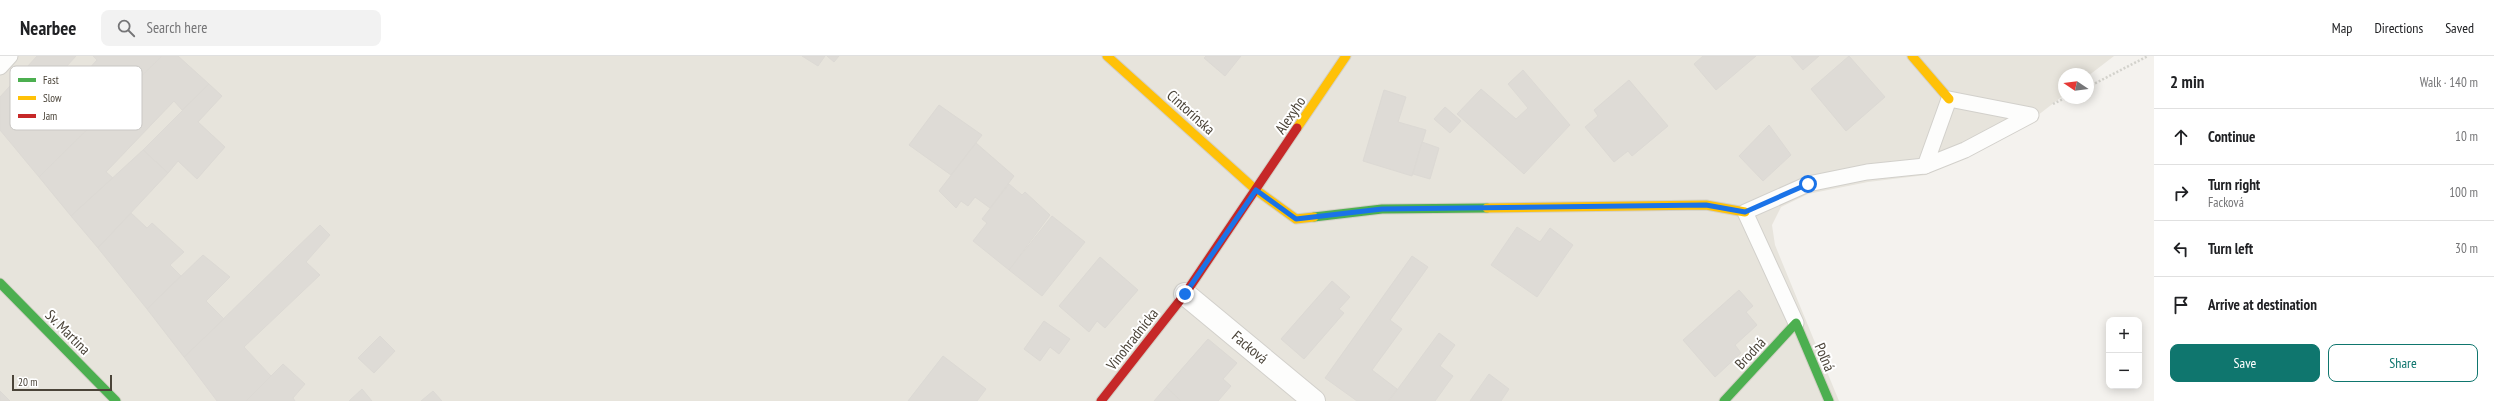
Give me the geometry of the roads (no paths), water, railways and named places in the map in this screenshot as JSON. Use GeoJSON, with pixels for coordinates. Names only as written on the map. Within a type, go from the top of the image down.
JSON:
{"type":"FeatureCollection","features":[{"type":"Feature","properties":{"kind":"street","name":"Cintorínska"},"geometry":{"type":"LineString","coordinates":[[1107,56],[1256,190]]}},
{"type":"Feature","properties":{"kind":"street","name":"Alexyho"},"geometry":{"type":"LineString","coordinates":[[1185,294],[1346,56]]}},
{"type":"Feature","properties":{"kind":"street"},"geometry":{"type":"LineString","coordinates":[[1912,56],[1949,99]]}},
{"type":"Feature","properties":{"kind":"street"},"geometry":{"type":"LineString","coordinates":[[1256,190],[1296,219],[1382,209],[1706,205],[1745,212]]}},
{"type":"Feature","properties":{"kind":"street","name":"Sv. Martina"},"geometry":{"type":"LineString","coordinates":[[0,283],[116,401]]}},
{"type":"Feature","properties":{"kind":"street","name":"Vinohradnícka"},"geometry":{"type":"LineString","coordinates":[[1101,401],[1185,294]]}},
{"type":"Feature","properties":{"kind":"street","name":"Facková"},"geometry":{"type":"LineString","coordinates":[[1185,294],[1314,401]]}},
{"type":"Feature","properties":{"kind":"street","name":"Brodná"},"geometry":{"type":"LineString","coordinates":[[1724,401],[1796,323]]}},
{"type":"Feature","properties":{"kind":"street","name":"Poľná"},"geometry":{"type":"LineString","coordinates":[[1796,323],[1829,401]]}},
{"type":"Feature","properties":{"kind":"lane"},"geometry":{"type":"LineString","coordinates":[[0,67],[10,56]]}},
{"type":"Feature","properties":{"kind":"lane"},"geometry":{"type":"LineString","coordinates":[[1796,323],[1745,212],[1808,184],[1867,172],[1925,166],[1965,150],[2031,115],[1949,99],[1925,166]]}}]}
